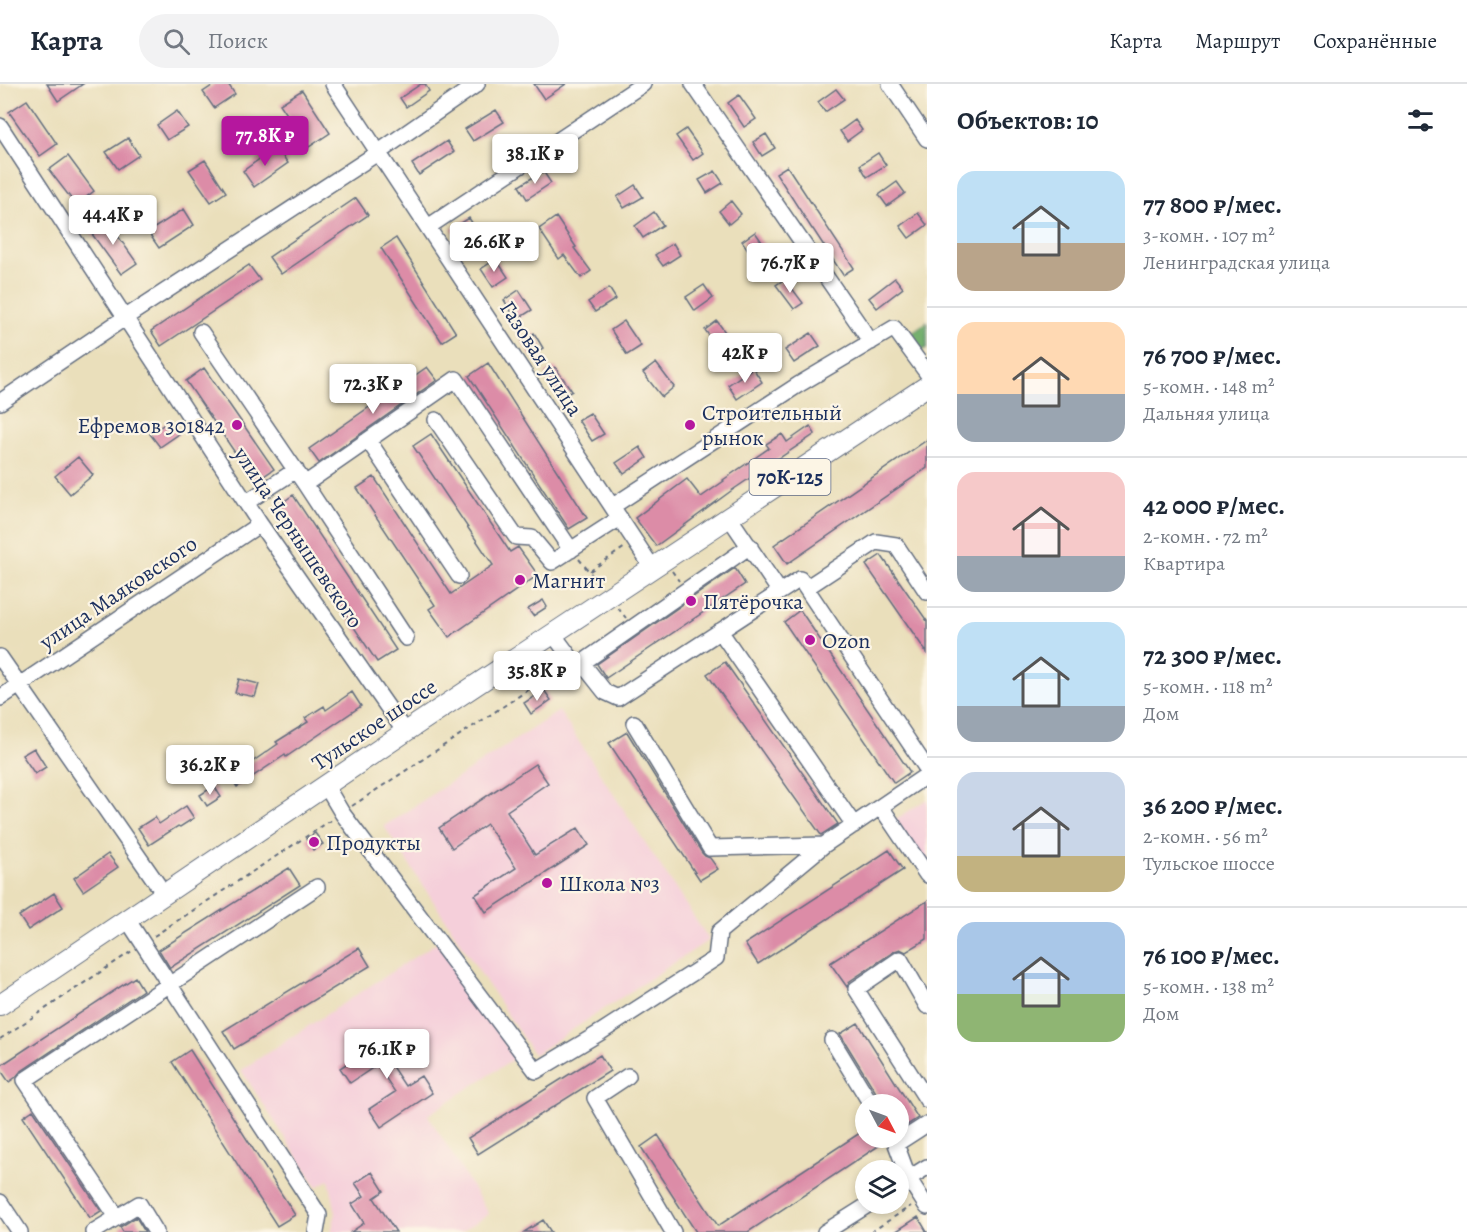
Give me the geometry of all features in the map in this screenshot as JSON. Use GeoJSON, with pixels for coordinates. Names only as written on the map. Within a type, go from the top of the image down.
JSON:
{"type":"FeatureCollection","features":[{"type":"Feature","properties":{"kind":"main road","name":"Тульское шоссе"},"geometry":{"type":"LineString","coordinates":[[0,1005],[652,567],[927,386]]}},
{"type":"Feature","properties":{"kind":"street","name":"Газовая улица"},"geometry":{"type":"LineString","coordinates":[[333,84],[652,567]]}},
{"type":"Feature","properties":{"kind":"street"},"geometry":{"type":"LineString","coordinates":[[0,402],[379,152],[477,84]]}},
{"type":"Feature","properties":{"kind":"street"},"geometry":{"type":"LineString","coordinates":[[428,227],[643,84]]}},
{"type":"Feature","properties":{"kind":"street"},"geometry":{"type":"LineString","coordinates":[[693,84],[871,342]]}},
{"type":"Feature","properties":{"kind":"street"},"geometry":{"type":"LineString","coordinates":[[890,84],[927,139]]}},
{"type":"Feature","properties":{"kind":"street","name":"улица Чернышевского"},"geometry":{"type":"LineString","coordinates":[[0,126],[260,524],[405,732]]}},
{"type":"Feature","properties":{"kind":"street"},"geometry":{"type":"LineString","coordinates":[[436,420],[516,537],[532,538],[552,562],[571,550],[616,512],[798,384],[894,328],[927,373]]}},
{"type":"Feature","properties":{"kind":"street"},"geometry":{"type":"LineString","coordinates":[[201,332],[296,470],[406,638]]}},
{"type":"Feature","properties":{"kind":"street"},"geometry":{"type":"LineString","coordinates":[[305,484],[456,379],[571,550]]}},
{"type":"Feature","properties":{"kind":"street"},"geometry":{"type":"LineString","coordinates":[[368,441],[459,576]]}},
{"type":"Feature","properties":{"kind":"street"},"geometry":{"type":"LineString","coordinates":[[247,502],[296,470]]}},
{"type":"Feature","properties":{"kind":"street"},"geometry":{"type":"LineString","coordinates":[[729,517],[780,592]]}},
{"type":"Feature","properties":{"kind":"street","name":"улица Маяковского"},"geometry":{"type":"LineString","coordinates":[[0,698],[260,524]]}},
{"type":"Feature","properties":{"kind":"street"},"geometry":{"type":"LineString","coordinates":[[806,588],[876,542],[896,545],[927,592]]}},
{"type":"Feature","properties":{"kind":"street"},"geometry":{"type":"LineString","coordinates":[[578,662],[750,546]]}},
{"type":"Feature","properties":{"kind":"street"},"geometry":{"type":"LineString","coordinates":[[553,634],[605,692],[618,698],[800,579],[927,769]]}},
{"type":"Feature","properties":{"kind":"street"},"geometry":{"type":"LineString","coordinates":[[720,631],[854,825]]}},
{"type":"Feature","properties":{"kind":"street"},"geometry":{"type":"LineString","coordinates":[[0,657],[165,895]]}},
{"type":"Feature","properties":{"kind":"street"},"geometry":{"type":"LineString","coordinates":[[634,723],[710,848],[824,845]]}},
{"type":"Feature","properties":{"kind":"street"},"geometry":{"type":"LineString","coordinates":[[326,786],[342,813],[536,1071],[716,958],[719,933],[824,845],[927,775]]}},
{"type":"Feature","properties":{"kind":"street"},"geometry":{"type":"LineString","coordinates":[[881,807],[927,875]]}},
{"type":"Feature","properties":{"kind":"street"},"geometry":{"type":"LineString","coordinates":[[117,1217],[25,1080],[317,887]]}},
{"type":"Feature","properties":{"kind":"street"},"geometry":{"type":"LineString","coordinates":[[127,919],[319,1215],[316,1232]]}},
{"type":"Feature","properties":{"kind":"street"},"geometry":{"type":"LineString","coordinates":[[927,1006],[900,959],[856,989],[927,1100]]}},
{"type":"Feature","properties":{"kind":"street"},"geometry":{"type":"LineString","coordinates":[[832,1040],[866,1094]]}},
{"type":"Feature","properties":{"kind":"street"},"geometry":{"type":"LineString","coordinates":[[628,1076],[595,1098],[673,1232]]}},
{"type":"Feature","properties":{"kind":"street"},"geometry":{"type":"LineString","coordinates":[[909,1133],[927,1124]]}},
{"type":"Feature","properties":{"kind":"street"},"geometry":{"type":"LineString","coordinates":[[909,1179],[927,1167]]}},
{"type":"Feature","properties":{"kind":"street"},"geometry":{"type":"LineString","coordinates":[[909,1187],[924,1203]]}},
{"type":"Feature","properties":{"kind":"street"},"geometry":{"type":"LineString","coordinates":[[0,1202],[20,1232]]}},
{"type":"Feature","properties":{"kind":"street"},"geometry":{"type":"LineString","coordinates":[[93,1232],[139,1204],[156,1232]]}},
{"type":"Feature","properties":{"kind":"street"},"geometry":{"type":"LineString","coordinates":[[825,1232],[855,1213]]}},
{"type":"Feature","properties":{"kind":"path"},"geometry":{"type":"LineString","coordinates":[[590,571],[634,540]]}},
{"type":"Feature","properties":{"kind":"path"},"geometry":{"type":"LineString","coordinates":[[0,1039],[342,813],[578,662]]}},
{"type":"Feature","properties":{"kind":"path"},"geometry":{"type":"LineString","coordinates":[[871,1232],[924,1203]]}},
{"type":"Feature","properties":{"kind":"shaded area","name":"Школа №3"},"geometry":{"type":"Polygon","coordinates":[[[559,711],[709,940],[534,1055],[384,826],[559,711]]]}},
{"type":"Feature","properties":{"kind":"shaded area"},"geometry":{"type":"Polygon","coordinates":[[[927,799],[927,867],[895,820],[927,799]]]}},
{"type":"Feature","properties":{"kind":"shaded area"},"geometry":{"type":"Polygon","coordinates":[[[439,941],[515,1058],[428,1115],[489,1214],[461,1232],[331,1232],[336,1213],[329,1180],[317,1187],[241,1070],[439,941]]]}},
{"type":"Feature","properties":{"kind":"green space"},"geometry":{"type":"Polygon","coordinates":[[[927,322],[927,348],[918,352],[906,337],[927,322]]]}},
{"type":"Feature","properties":{"kind":"building"},"geometry":{"type":"Polygon","coordinates":[[[47,84],[83,84],[58,101],[47,84]]]}},
{"type":"Feature","properties":{"kind":"building"},"geometry":{"type":"Polygon","coordinates":[[[215,84],[228,84],[235,94],[214,108],[203,92],[215,84]]]}},
{"type":"Feature","properties":{"kind":"building"},"geometry":{"type":"Polygon","coordinates":[[[421,84],[425,84],[429,91],[406,107],[400,98],[421,84]]]}},
{"type":"Feature","properties":{"kind":"building"},"geometry":{"type":"Polygon","coordinates":[[[534,84],[566,84],[544,99],[534,84]]]}},
{"type":"Feature","properties":{"kind":"building"},"geometry":{"type":"Polygon","coordinates":[[[836,89],[844,99],[825,112],[818,102],[836,89]]]}},
{"type":"Feature","properties":{"kind":"building"},"geometry":{"type":"Polygon","coordinates":[[[302,90],[330,133],[309,147],[280,104],[302,90]]]}},
{"type":"Feature","properties":{"kind":"building"},"geometry":{"type":"Polygon","coordinates":[[[739,95],[756,119],[744,127],[728,103],[739,95]]]}},
{"type":"Feature","properties":{"kind":"building"},"geometry":{"type":"Polygon","coordinates":[[[27,100],[57,144],[40,156],[9,112],[27,100]]]}},
{"type":"Feature","properties":{"kind":"building"},"geometry":{"type":"Polygon","coordinates":[[[496,110],[504,122],[473,141],[465,129],[496,110]]]}},
{"type":"Feature","properties":{"kind":"building"},"geometry":{"type":"Polygon","coordinates":[[[177,111],[188,127],[167,140],[157,125],[177,111]]]}},
{"type":"Feature","properties":{"kind":"building"},"geometry":{"type":"Polygon","coordinates":[[[855,120],[862,130],[847,141],[840,131],[855,120]]]}},
{"type":"Feature","properties":{"kind":"building"},"geometry":{"type":"Polygon","coordinates":[[[686,129],[703,153],[693,160],[676,136],[686,129]]]}},
{"type":"Feature","properties":{"kind":"building"},"geometry":{"type":"Polygon","coordinates":[[[766,134],[775,148],[762,156],[753,142],[766,134]]]}},
{"type":"Feature","properties":{"kind":"building"},"geometry":{"type":"Polygon","coordinates":[[[128,138],[139,155],[118,169],[106,152],[128,138]]]}},
{"type":"Feature","properties":{"kind":"building"},"geometry":{"type":"Polygon","coordinates":[[[447,141],[454,152],[419,175],[412,164],[447,141]]]}},
{"type":"Feature","properties":{"kind":"building"},"geometry":{"type":"Polygon","coordinates":[[[276,147],[288,163],[254,187],[243,171],[276,147]]]}},
{"type":"Feature","properties":{"kind":"building"},"geometry":{"type":"Polygon","coordinates":[[[878,153],[886,165],[867,177],[860,165],[878,153]]]}},
{"type":"Feature","properties":{"kind":"building"},"geometry":{"type":"Polygon","coordinates":[[[68,156],[94,191],[76,205],[49,170],[68,156]]]}},
{"type":"Feature","properties":{"kind":"building"},"geometry":{"type":"Polygon","coordinates":[[[205,160],[226,192],[211,202],[189,170],[205,160]]]}},
{"type":"Feature","properties":{"kind":"building"},"geometry":{"type":"Polygon","coordinates":[[[787,166],[854,268],[843,275],[776,173],[787,166]]]}},
{"type":"Feature","properties":{"kind":"building"},"geometry":{"type":"Polygon","coordinates":[[[543,171],[551,183],[527,199],[519,186],[543,171]]]}},
{"type":"Feature","properties":{"kind":"building"},"geometry":{"type":"Polygon","coordinates":[[[715,171],[723,183],[707,193],[699,180],[715,171]]]}},
{"type":"Feature","properties":{"kind":"building"},"geometry":{"type":"Polygon","coordinates":[[[897,182],[905,193],[887,206],[879,195],[897,182]]]}},
{"type":"Feature","properties":{"kind":"building"},"geometry":{"type":"Polygon","coordinates":[[[635,185],[643,197],[624,208],[617,197],[635,185]]]}},
{"type":"Feature","properties":{"kind":"building"},"geometry":{"type":"Polygon","coordinates":[[[356,198],[368,215],[281,274],[269,257],[356,198]]]}},
{"type":"Feature","properties":{"kind":"building"},"geometry":{"type":"Polygon","coordinates":[[[731,201],[741,214],[729,224],[719,211],[731,201]]]}},
{"type":"Feature","properties":{"kind":"building"},"geometry":{"type":"Polygon","coordinates":[[[184,209],[194,225],[159,248],[148,232],[184,209]]]}},
{"type":"Feature","properties":{"kind":"building"},"geometry":{"type":"Polygon","coordinates":[[[654,212],[663,225],[643,238],[635,226],[654,212]]]}},
{"type":"Feature","properties":{"kind":"building"},"geometry":{"type":"Polygon","coordinates":[[[918,213],[927,225],[909,238],[900,226],[918,213]]]}},
{"type":"Feature","properties":{"kind":"building"},"geometry":{"type":"Polygon","coordinates":[[[556,217],[591,271],[581,278],[564,255],[559,259],[539,229],[556,217]]]}},
{"type":"Feature","properties":{"kind":"building"},"geometry":{"type":"Polygon","coordinates":[[[105,218],[137,263],[121,274],[89,230],[105,218]]]}},
{"type":"Feature","properties":{"kind":"building"},"geometry":{"type":"Polygon","coordinates":[[[469,218],[482,239],[466,249],[452,229],[469,218]]]}},
{"type":"Feature","properties":{"kind":"building"},"geometry":{"type":"Polygon","coordinates":[[[755,232],[773,258],[760,267],[742,241],[755,232]]]}},
{"type":"Feature","properties":{"kind":"building"},"geometry":{"type":"Polygon","coordinates":[[[396,238],[456,333],[442,342],[381,248],[396,238]]]}},
{"type":"Feature","properties":{"kind":"building"},"geometry":{"type":"Polygon","coordinates":[[[673,243],[680,255],[663,266],[655,255],[673,243]]]}},
{"type":"Feature","properties":{"kind":"building"},"geometry":{"type":"Polygon","coordinates":[[[496,259],[508,277],[493,287],[481,269],[496,259]]]}},
{"type":"Feature","properties":{"kind":"building"},"geometry":{"type":"Polygon","coordinates":[[[249,265],[260,280],[161,346],[151,331],[249,265]]]}},
{"type":"Feature","properties":{"kind":"building"},"geometry":{"type":"Polygon","coordinates":[[[895,278],[903,288],[877,308],[869,298],[895,278]]]}},
{"type":"Feature","properties":{"kind":"building"},"geometry":{"type":"Polygon","coordinates":[[[785,279],[803,303],[794,309],[776,285],[785,279]]]}},
{"type":"Feature","properties":{"kind":"building"},"geometry":{"type":"Polygon","coordinates":[[[704,285],[713,298],[695,311],[686,297],[704,285]]]}},
{"type":"Feature","properties":{"kind":"building"},"geometry":{"type":"Polygon","coordinates":[[[609,288],[616,299],[595,312],[588,302],[609,288]]]}},
{"type":"Feature","properties":{"kind":"building"},"geometry":{"type":"Polygon","coordinates":[[[519,290],[532,310],[516,320],[504,300],[519,290]]]}},
{"type":"Feature","properties":{"kind":"building"},"geometry":{"type":"Polygon","coordinates":[[[624,321],[641,346],[627,355],[611,330],[624,321]]]}},
{"type":"Feature","properties":{"kind":"building"},"geometry":{"type":"Polygon","coordinates":[[[717,321],[735,346],[723,355],[705,330],[717,321]]]}},
{"type":"Feature","properties":{"kind":"building"},"geometry":{"type":"Polygon","coordinates":[[[534,333],[543,348],[531,356],[522,341],[534,333]]]}},
{"type":"Feature","properties":{"kind":"building"},"geometry":{"type":"Polygon","coordinates":[[[811,333],[820,346],[794,363],[785,350],[811,333]]]}},
{"type":"Feature","properties":{"kind":"building"},"geometry":{"type":"Polygon","coordinates":[[[488,363],[587,518],[569,529],[469,376],[488,363]]]}},
{"type":"Feature","properties":{"kind":"building"},"geometry":{"type":"Polygon","coordinates":[[[656,363],[674,387],[662,397],[643,373],[656,363]]]}},
{"type":"Feature","properties":{"kind":"building"},"geometry":{"type":"Polygon","coordinates":[[[427,367],[437,380],[319,463],[309,449],[427,367]]]}},
{"type":"Feature","properties":{"kind":"building"},"geometry":{"type":"Polygon","coordinates":[[[555,367],[572,391],[561,398],[545,374],[555,367]]]}},
{"type":"Feature","properties":{"kind":"building"},"geometry":{"type":"Polygon","coordinates":[[[204,368],[274,469],[255,482],[186,381],[204,368]]]}},
{"type":"Feature","properties":{"kind":"building"},"geometry":{"type":"Polygon","coordinates":[[[753,368],[762,382],[737,399],[728,385],[753,368]]]}},
{"type":"Feature","properties":{"kind":"building"},"geometry":{"type":"Polygon","coordinates":[[[590,413],[604,434],[592,441],[578,420],[590,413]]]}},
{"type":"Feature","properties":{"kind":"building"},"geometry":{"type":"Polygon","coordinates":[[[169,421],[179,434],[160,447],[150,434],[169,421]]]}},
{"type":"Feature","properties":{"kind":"building"},"geometry":{"type":"Polygon","coordinates":[[[810,426],[815,434],[656,546],[635,518],[687,479],[701,497],[769,448],[766,444],[782,434],[787,442],[810,426]]]}},
{"type":"Feature","properties":{"kind":"building"},"geometry":{"type":"Polygon","coordinates":[[[431,434],[510,552],[518,547],[538,575],[449,637],[429,609],[435,605],[357,488],[374,477],[451,594],[493,565],[413,446],[431,434]]]}},
{"type":"Feature","properties":{"kind":"building"},"geometry":{"type":"Polygon","coordinates":[[[927,440],[927,468],[787,564],[774,545],[927,440]]]}},
{"type":"Feature","properties":{"kind":"building"},"geometry":{"type":"Polygon","coordinates":[[[640,447],[647,458],[624,474],[616,463],[640,447]]]}},
{"type":"Feature","properties":{"kind":"building"},"geometry":{"type":"Polygon","coordinates":[[[78,457],[93,475],[70,494],[55,476],[78,457]]]}},
{"type":"Feature","properties":{"kind":"building"},"geometry":{"type":"Polygon","coordinates":[[[293,495],[396,650],[377,662],[275,508],[293,495]]]}},
{"type":"Feature","properties":{"kind":"building"},"geometry":{"type":"Polygon","coordinates":[[[881,555],[927,621],[927,653],[866,565],[881,555]]]}},
{"type":"Feature","properties":{"kind":"building"},"geometry":{"type":"Polygon","coordinates":[[[735,568],[745,584],[606,678],[597,664],[735,568]]]}},
{"type":"Feature","properties":{"kind":"building"},"geometry":{"type":"Polygon","coordinates":[[[543,600],[547,607],[533,616],[528,609],[543,600]]]}},
{"type":"Feature","properties":{"kind":"building"},"geometry":{"type":"Polygon","coordinates":[[[800,610],[910,772],[894,783],[784,622],[800,610]]]}},
{"type":"Feature","properties":{"kind":"building"},"geometry":{"type":"Polygon","coordinates":[[[725,662],[838,824],[821,835],[707,674],[725,662]]]}},
{"type":"Feature","properties":{"kind":"building"},"geometry":{"type":"Polygon","coordinates":[[[239,679],[259,684],[255,697],[235,693],[239,679]]]}},
{"type":"Feature","properties":{"kind":"building"},"geometry":{"type":"Polygon","coordinates":[[[544,690],[551,700],[531,714],[524,703],[544,690]]]}},
{"type":"Feature","properties":{"kind":"building"},"geometry":{"type":"Polygon","coordinates":[[[352,692],[361,706],[237,787],[230,777],[278,744],[276,742],[308,722],[305,718],[324,706],[326,710],[352,692]]]}},
{"type":"Feature","properties":{"kind":"building"},"geometry":{"type":"Polygon","coordinates":[[[627,732],[702,853],[710,858],[718,869],[700,880],[609,743],[627,732]]]}},
{"type":"Feature","properties":{"kind":"building"},"geometry":{"type":"Polygon","coordinates":[[[34,748],[46,767],[35,774],[22,755],[34,748]]]}},
{"type":"Feature","properties":{"kind":"building"},"geometry":{"type":"Polygon","coordinates":[[[535,764],[548,783],[507,811],[535,855],[578,828],[589,845],[486,912],[475,895],[516,868],[487,824],[452,848],[439,828],[535,764]]]}},
{"type":"Feature","properties":{"kind":"building"},"geometry":{"type":"Polygon","coordinates":[[[214,786],[221,797],[207,806],[200,795],[214,786]]]}},
{"type":"Feature","properties":{"kind":"building"},"geometry":{"type":"Polygon","coordinates":[[[186,806],[194,818],[149,845],[138,828],[155,817],[159,824],[186,806]]]}},
{"type":"Feature","properties":{"kind":"building"},"geometry":{"type":"Polygon","coordinates":[[[315,833],[323,844],[313,850],[306,839],[315,833]]]}},
{"type":"Feature","properties":{"kind":"building"},"geometry":{"type":"Polygon","coordinates":[[[889,850],[903,870],[758,964],[745,944],[889,850]]]}},
{"type":"Feature","properties":{"kind":"building"},"geometry":{"type":"Polygon","coordinates":[[[108,854],[118,867],[83,891],[74,878],[108,854]]]}},
{"type":"Feature","properties":{"kind":"building"},"geometry":{"type":"Polygon","coordinates":[[[289,868],[300,885],[170,968],[159,950],[289,868]]]}},
{"type":"Feature","properties":{"kind":"building"},"geometry":{"type":"Polygon","coordinates":[[[54,893],[63,907],[28,930],[19,916],[54,893]]]}},
{"type":"Feature","properties":{"kind":"building"},"geometry":{"type":"Polygon","coordinates":[[[927,901],[927,939],[906,952],[900,949],[895,951],[850,981],[847,987],[830,963],[927,901]]]}},
{"type":"Feature","properties":{"kind":"building"},"geometry":{"type":"Polygon","coordinates":[[[359,948],[370,966],[234,1049],[223,1031],[359,948]]]}},
{"type":"Feature","properties":{"kind":"building"},"geometry":{"type":"Polygon","coordinates":[[[135,977],[143,990],[20,1072],[9,1082],[0,1066],[135,977]]]}},
{"type":"Feature","properties":{"kind":"building"},"geometry":{"type":"Polygon","coordinates":[[[858,1023],[903,1094],[877,1094],[840,1034],[858,1023]]]}},
{"type":"Feature","properties":{"kind":"building"},"geometry":{"type":"Polygon","coordinates":[[[393,1033],[403,1048],[387,1059],[405,1086],[421,1076],[432,1093],[381,1127],[369,1109],[395,1092],[377,1065],[350,1083],[340,1068],[393,1033]]]}},
{"type":"Feature","properties":{"kind":"building"},"geometry":{"type":"Polygon","coordinates":[[[190,1050],[295,1215],[277,1226],[172,1062],[190,1050]]]}},
{"type":"Feature","properties":{"kind":"building"},"geometry":{"type":"Polygon","coordinates":[[[600,1055],[610,1071],[478,1154],[468,1138],[600,1055]]]}},
{"type":"Feature","properties":{"kind":"building"},"geometry":{"type":"Polygon","coordinates":[[[909,1104],[918,1118],[909,1124],[909,1104]]]}},
{"type":"Feature","properties":{"kind":"building"},"geometry":{"type":"Polygon","coordinates":[[[33,1110],[101,1211],[90,1218],[23,1117],[33,1110]]]}},
{"type":"Feature","properties":{"kind":"building"},"geometry":{"type":"Polygon","coordinates":[[[658,1135],[718,1226],[855,1136],[855,1148],[875,1148],[748,1232],[696,1232],[641,1147],[658,1135]]]}},
{"type":"Feature","properties":{"kind":"building"},"geometry":{"type":"Polygon","coordinates":[[[372,1172],[384,1191],[374,1198],[396,1232],[351,1232],[364,1223],[352,1204],[364,1196],[355,1183],[372,1172]]]}},
{"type":"Feature","properties":{"kind":"building"},"geometry":{"type":"Polygon","coordinates":[[[136,1217],[145,1232],[123,1232],[120,1227],[136,1217]]]}},
{"type":"Feature","properties":{"kind":"building"},"geometry":{"type":"Polygon","coordinates":[[[918,1217],[927,1232],[895,1232],[918,1217]]]}},
{"type":"Feature","properties":{"kind":"building"},"geometry":{"type":"Polygon","coordinates":[[[543,1220],[551,1232],[524,1232],[543,1220]]]}},
{"type":"Feature","properties":{"kind":"place","name":"Ефремов 301842"},"geometry":{"type":"Point","coordinates":[237,425]}},
{"type":"Feature","properties":{"kind":"place","name":"Строительный рынок"},"geometry":{"type":"Point","coordinates":[690,425]}},
{"type":"Feature","properties":{"kind":"place","name":"Магнит"},"geometry":{"type":"Point","coordinates":[520,580]}},
{"type":"Feature","properties":{"kind":"place","name":"Пятёрочка"},"geometry":{"type":"Point","coordinates":[691,601]}},
{"type":"Feature","properties":{"kind":"place","name":"Ozon"},"geometry":{"type":"Point","coordinates":[810,640]}},
{"type":"Feature","properties":{"kind":"place","name":"Продукты"},"geometry":{"type":"Point","coordinates":[314,842]}},
{"type":"Feature","properties":{"kind":"place","name":"Школа №3"},"geometry":{"type":"Point","coordinates":[547,883]}}]}
